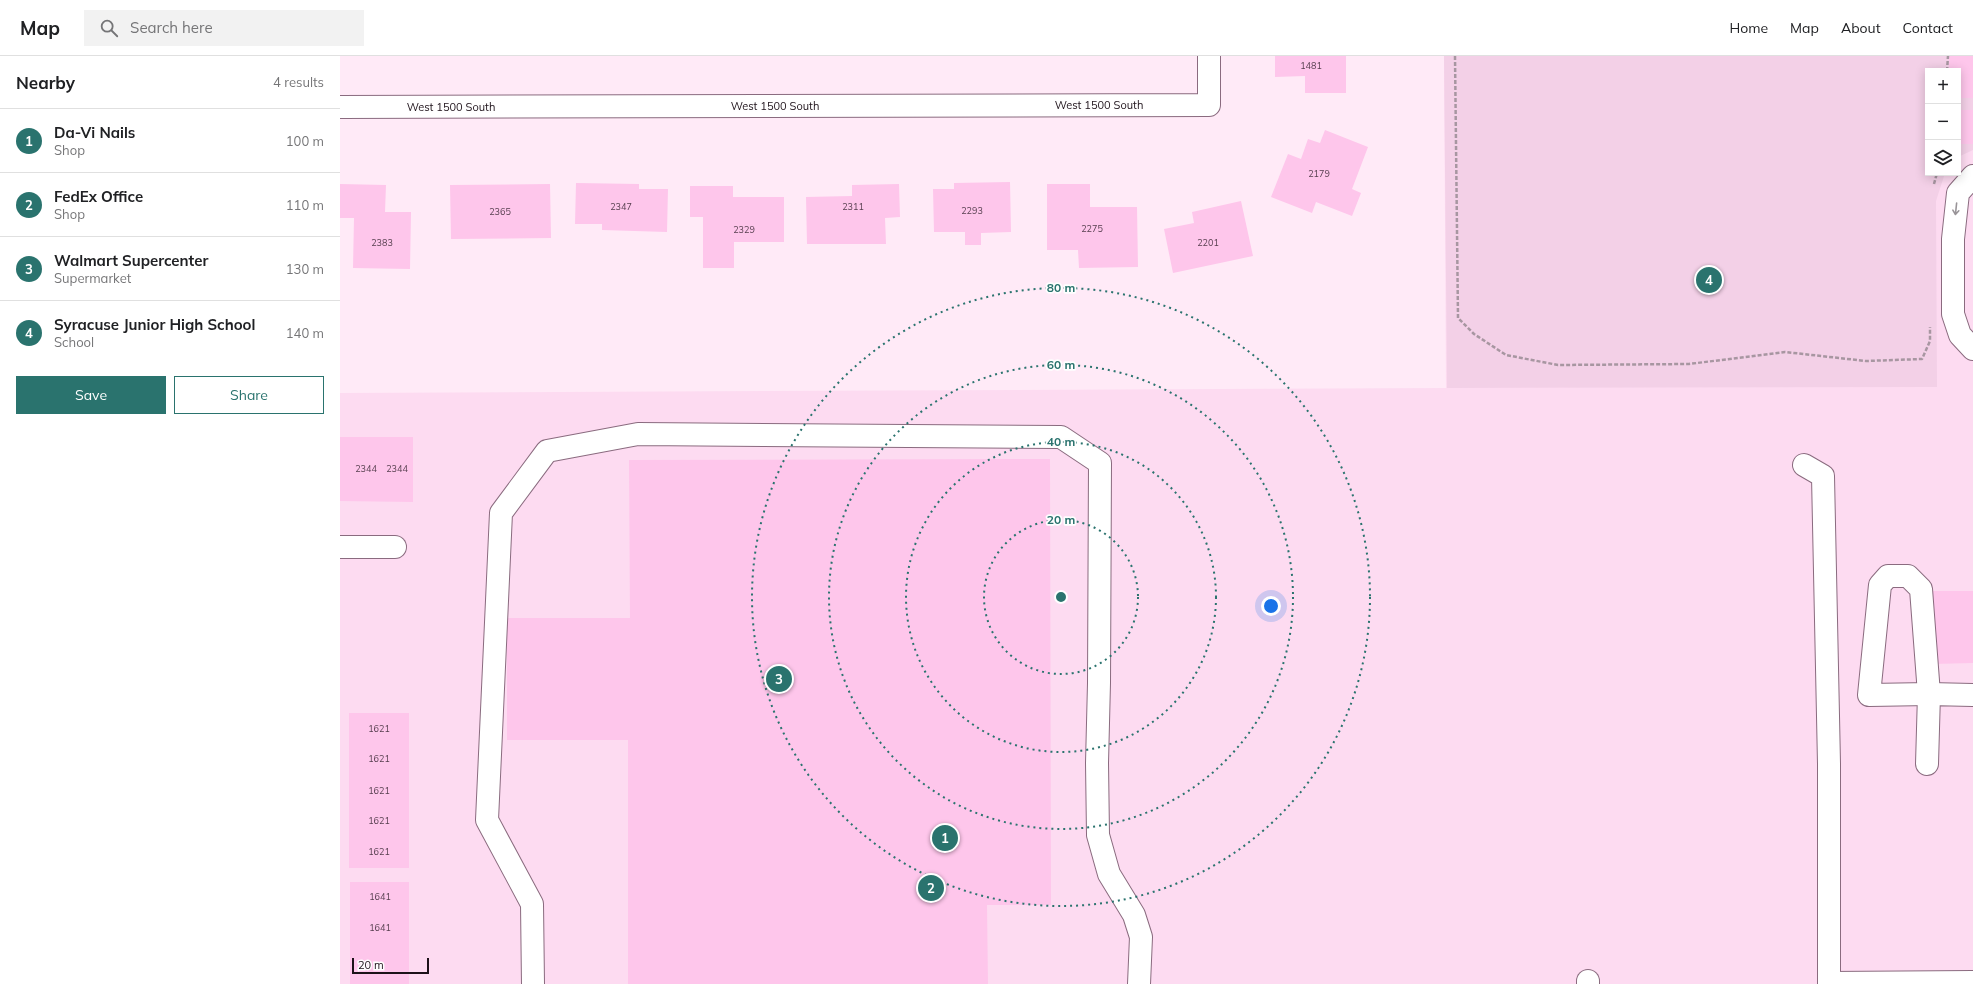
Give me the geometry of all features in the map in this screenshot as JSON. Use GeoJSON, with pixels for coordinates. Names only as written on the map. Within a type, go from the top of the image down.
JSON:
{"type":"FeatureCollection","features":[{"type":"Feature","properties":{"kind":"street","name":"West 1500 South"},"geometry":{"type":"LineString","coordinates":[[340,107],[1210,104],[1209,56]]}},
{"type":"Feature","properties":{"kind":"street"},"geometry":{"type":"LineString","coordinates":[[1973,176],[1958,193],[1953,239],[1953,314],[1960,335],[1973,349]]}},
{"type":"Feature","properties":{"kind":"street"},"geometry":{"type":"LineString","coordinates":[[533,984],[532,904],[487,820],[501,513],[547,451],[638,434],[1061,437],[1100,463],[1100,675],[1096,763],[1098,835],[1110,874],[1134,915],[1141,937],[1139,984]]}},
{"type":"Feature","properties":{"kind":"street"},"geometry":{"type":"LineString","coordinates":[[1804,465],[1823,476],[1829,772],[1829,983],[1973,982]]}},
{"type":"Feature","properties":{"kind":"street"},"geometry":{"type":"LineString","coordinates":[[340,547],[395,547]]}},
{"type":"Feature","properties":{"kind":"street"},"geometry":{"type":"LineString","coordinates":[[1927,764],[1929,694],[1921,589],[1908,576],[1888,576],[1880,586],[1869,695],[1929,694],[1973,695]]}},
{"type":"Feature","properties":{"kind":"path"},"geometry":{"type":"LineString","coordinates":[[1455,56],[1458,318],[1474,334],[1506,355],[1558,365],[1689,364],[1785,352],[1866,361],[1922,359],[1930,341],[1930,326]]}},
{"type":"Feature","properties":{"kind":"path"},"geometry":{"type":"LineString","coordinates":[[1947,68],[1948,56]]}},
{"type":"Feature","properties":{"kind":"path"},"geometry":{"type":"LineString","coordinates":[[1932,191],[1936,176]]}},
{"type":"Feature","properties":{"kind":"shaded area"},"geometry":{"type":"Polygon","coordinates":[[[1444,56],[1973,56],[1973,984],[340,984],[340,393],[1446,388],[1444,56]]]}},
{"type":"Feature","properties":{"kind":"shaded area"},"geometry":{"type":"Polygon","coordinates":[[[1444,56],[1973,56],[1973,150],[1961,156],[1961,68],[1925,68],[1925,176],[1944,176],[1936,201],[1937,387],[1447,388],[1444,56]]]}},
{"type":"Feature","properties":{"kind":"building"},"geometry":{"type":"Polygon","coordinates":[[[1275,56],[1346,56],[1346,93],[1305,93],[1305,76],[1275,77],[1275,56]]]}},
{"type":"Feature","properties":{"kind":"building"},"geometry":{"type":"Polygon","coordinates":[[[1949,56],[1973,56],[1973,98],[1961,98],[1961,68],[1949,68],[1949,56]]]}},
{"type":"Feature","properties":{"kind":"building"},"geometry":{"type":"Polygon","coordinates":[[[1961,110],[1973,110],[1973,144],[1961,144],[1961,110]]]}},
{"type":"Feature","properties":{"kind":"building"},"geometry":{"type":"Polygon","coordinates":[[[1325,130],[1368,147],[1352,189],[1361,193],[1352,216],[1316,202],[1312,213],[1271,197],[1288,154],[1301,159],[1308,139],[1320,143],[1325,130]]]}},
{"type":"Feature","properties":{"kind":"building"},"geometry":{"type":"Polygon","coordinates":[[[1010,182],[1011,232],[981,233],[981,245],[965,245],[965,232],[934,232],[933,189],[954,189],[954,183],[1010,182]]]}},
{"type":"Feature","properties":{"kind":"building"},"geometry":{"type":"Polygon","coordinates":[[[576,183],[639,184],[639,189],[668,189],[667,232],[602,230],[602,224],[575,224],[576,183]]]}},
{"type":"Feature","properties":{"kind":"building"},"geometry":{"type":"Polygon","coordinates":[[[340,184],[386,185],[385,212],[411,212],[410,269],[353,268],[354,218],[340,218],[340,184]]]}},
{"type":"Feature","properties":{"kind":"building"},"geometry":{"type":"Polygon","coordinates":[[[550,184],[551,238],[451,239],[450,185],[550,184]]]}},
{"type":"Feature","properties":{"kind":"building"},"geometry":{"type":"Polygon","coordinates":[[[899,184],[900,217],[885,218],[886,244],[807,244],[806,197],[852,196],[852,185],[899,184]]]}},
{"type":"Feature","properties":{"kind":"building"},"geometry":{"type":"Polygon","coordinates":[[[1047,184],[1090,184],[1090,207],[1137,207],[1138,267],[1079,268],[1078,250],[1047,250],[1047,184]]]}},
{"type":"Feature","properties":{"kind":"building"},"geometry":{"type":"Polygon","coordinates":[[[690,186],[733,186],[733,197],[784,197],[784,242],[734,242],[734,268],[703,268],[703,217],[690,217],[690,186]]]}},
{"type":"Feature","properties":{"kind":"building"},"geometry":{"type":"Polygon","coordinates":[[[1241,201],[1253,256],[1173,273],[1164,229],[1194,223],[1192,212],[1241,201]]]}},
{"type":"Feature","properties":{"kind":"building"},"geometry":{"type":"Polygon","coordinates":[[[340,437],[413,437],[413,502],[340,501],[340,437]]]}},
{"type":"Feature","properties":{"kind":"building"},"geometry":{"type":"Polygon","coordinates":[[[1050,459],[1051,905],[987,905],[988,984],[628,984],[628,740],[507,740],[507,618],[630,618],[629,460],[1050,459]]]}},
{"type":"Feature","properties":{"kind":"building"},"geometry":{"type":"Polygon","coordinates":[[[1933,591],[1973,591],[1973,663],[1933,664],[1933,591]]]}},
{"type":"Feature","properties":{"kind":"building"},"geometry":{"type":"Polygon","coordinates":[[[349,713],[409,713],[409,868],[349,868],[349,713]]]}},
{"type":"Feature","properties":{"kind":"building"},"geometry":{"type":"Polygon","coordinates":[[[350,882],[409,882],[409,984],[350,984],[350,882]]]}},
{"type":"Feature","properties":{"kind":"place","name":"Syracuse Junior High School"},"geometry":{"type":"Point","coordinates":[1709,280]}},
{"type":"Feature","properties":{"kind":"place","name":"Walmart Supercenter"},"geometry":{"type":"Point","coordinates":[779,679]}},
{"type":"Feature","properties":{"kind":"place","name":"Da-Vi Nails"},"geometry":{"type":"Point","coordinates":[945,838]}},
{"type":"Feature","properties":{"kind":"place","name":"FedEx Office"},"geometry":{"type":"Point","coordinates":[931,888]}}]}
